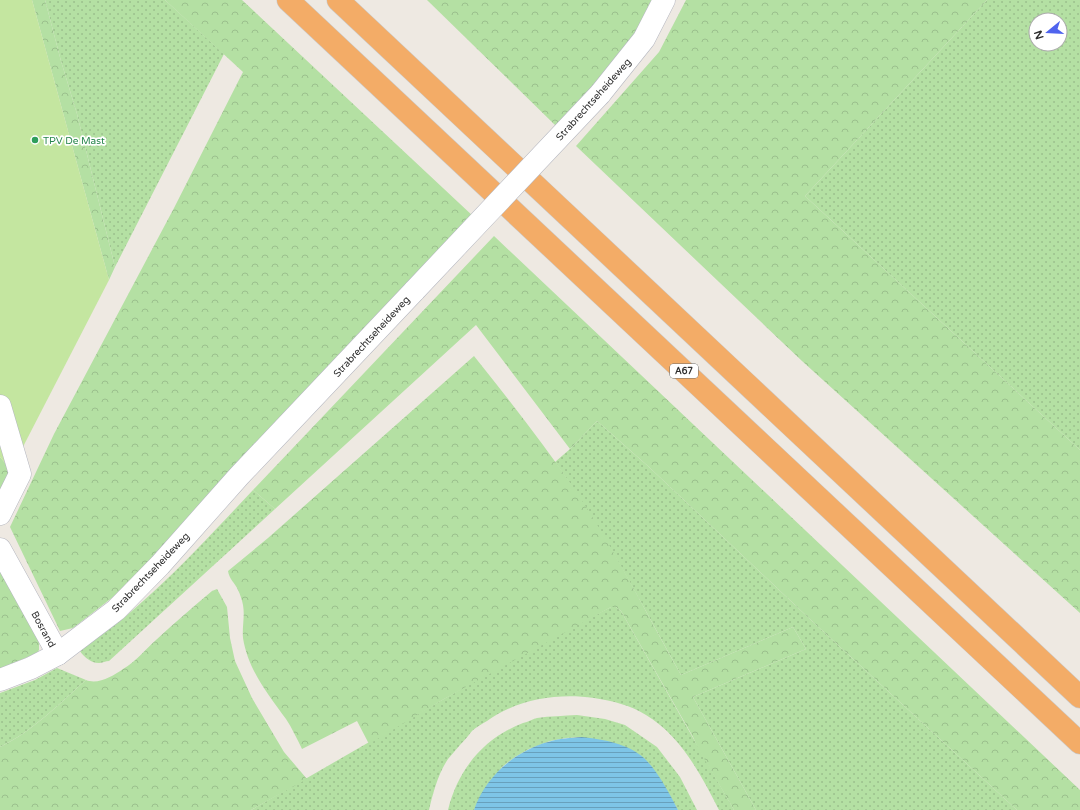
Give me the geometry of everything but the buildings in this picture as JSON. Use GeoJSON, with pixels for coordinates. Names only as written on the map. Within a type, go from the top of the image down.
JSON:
{"type":"FeatureCollection","features":[{"type":"Feature","properties":{"kind":"highway","name":"A67"},"geometry":{"type":"LineString","coordinates":[[288,0],[1080,743]]}},
{"type":"Feature","properties":{"kind":"highway"},"geometry":{"type":"LineString","coordinates":[[338,0],[1080,697]]}},
{"type":"Feature","properties":{"kind":"street","name":"Strabrechtseheideweg"},"geometry":{"type":"LineString","coordinates":[[58,654],[116,610],[160,565],[239,476],[600,94],[644,39],[664,0]]}},
{"type":"Feature","properties":{"kind":"street"},"geometry":{"type":"LineString","coordinates":[[0,406],[20,474],[0,514]]}},
{"type":"Feature","properties":{"kind":"street","name":"Bosrand"},"geometry":{"type":"LineString","coordinates":[[0,549],[58,654],[31,668],[0,680]]}},
{"type":"Feature","properties":{"kind":"green space","name":"TPV De Mast"},"geometry":{"type":"Polygon","coordinates":[[[0,0],[32,0],[109,280],[11,470],[0,457],[0,0]]]}},
{"type":"Feature","properties":{"kind":"green space"},"geometry":{"type":"Polygon","coordinates":[[[32,0],[45,0],[77,114],[115,267],[109,280],[32,0]]]}},
{"type":"Feature","properties":{"kind":"green space"},"geometry":{"type":"Polygon","coordinates":[[[45,0],[165,0],[224,54],[115,267],[77,114],[45,0]]]}},
{"type":"Feature","properties":{"kind":"green space"},"geometry":{"type":"Polygon","coordinates":[[[165,0],[242,0],[474,217],[135,580],[73,628],[60,631],[10,527],[54,434],[174,208],[243,72],[165,0]]]}},
{"type":"Feature","properties":{"kind":"green space"},"geometry":{"type":"Polygon","coordinates":[[[427,0],[652,0],[644,20],[617,60],[556,126],[427,0]]]}},
{"type":"Feature","properties":{"kind":"green space"},"geometry":{"type":"Polygon","coordinates":[[[686,0],[987,0],[805,196],[1080,450],[1080,613],[802,361],[576,146],[659,52],[686,0]]]}},
{"type":"Feature","properties":{"kind":"green space"},"geometry":{"type":"Polygon","coordinates":[[[987,0],[1080,0],[1080,450],[805,196],[987,0]]]}},
{"type":"Feature","properties":{"kind":"green space"},"geometry":{"type":"Polygon","coordinates":[[[494,236],[1080,790],[1080,810],[1017,810],[813,622],[649,467],[597,421],[570,449],[476,325],[275,509],[253,490],[494,236]]]}},
{"type":"Feature","properties":{"kind":"green space"},"geometry":{"type":"Polygon","coordinates":[[[474,356],[513,405],[575,490],[616,558],[681,675],[793,627],[806,649],[693,697],[756,810],[734,810],[621,611],[616,607],[611,607],[444,699],[369,744],[357,721],[302,749],[288,722],[266,691],[249,661],[243,638],[244,613],[242,599],[228,571],[268,538],[474,356]]]}},
{"type":"Feature","properties":{"kind":"green space"},"geometry":{"type":"Polygon","coordinates":[[[597,421],[649,467],[813,622],[1017,810],[756,810],[693,697],[806,649],[793,627],[681,675],[605,540],[573,487],[555,462],[597,421]]]}},
{"type":"Feature","properties":{"kind":"green space"},"geometry":{"type":"Polygon","coordinates":[[[0,457],[11,470],[0,493],[0,457]]]}},
{"type":"Feature","properties":{"kind":"green space"},"geometry":{"type":"Polygon","coordinates":[[[253,490],[275,509],[109,661],[96,663],[84,656],[78,647],[108,630],[143,601],[191,556],[253,490]]]}},
{"type":"Feature","properties":{"kind":"green space"},"geometry":{"type":"Polygon","coordinates":[[[0,560],[39,638],[39,650],[37,653],[0,669],[0,560]]]}},
{"type":"Feature","properties":{"kind":"green space"},"geometry":{"type":"Polygon","coordinates":[[[217,589],[227,607],[230,638],[235,661],[252,698],[284,752],[307,779],[251,810],[0,810],[0,747],[12,741],[35,725],[86,680],[100,681],[127,666],[212,591],[217,589]]]}},
{"type":"Feature","properties":{"kind":"green space"},"geometry":{"type":"Polygon","coordinates":[[[611,607],[616,607],[621,611],[734,810],[719,810],[705,783],[680,745],[670,734],[646,715],[628,706],[615,702],[594,698],[566,696],[538,699],[512,707],[499,713],[474,730],[444,765],[436,784],[429,810],[251,810],[475,681],[611,607]]]}},
{"type":"Feature","properties":{"kind":"green space"},"geometry":{"type":"Polygon","coordinates":[[[57,668],[86,680],[35,725],[12,741],[0,747],[0,693],[35,680],[57,668]]]}},
{"type":"Feature","properties":{"kind":"green space"},"geometry":{"type":"Polygon","coordinates":[[[577,715],[605,719],[625,725],[657,747],[680,777],[697,810],[678,810],[660,779],[582,737],[550,741],[529,749],[502,767],[474,810],[448,810],[458,781],[466,768],[485,746],[496,737],[509,729],[537,718],[577,715]]]}},
{"type":"Feature","properties":{"kind":"water"},"geometry":{"type":"Polygon","coordinates":[[[582,737],[615,743],[638,753],[649,763],[659,776],[678,810],[474,810],[479,798],[494,776],[513,759],[536,746],[565,738],[582,737]]]}},
{"type":"Feature","properties":{"kind":"place","name":"TPV De Mast"},"geometry":{"type":"Point","coordinates":[35,140]}}]}
